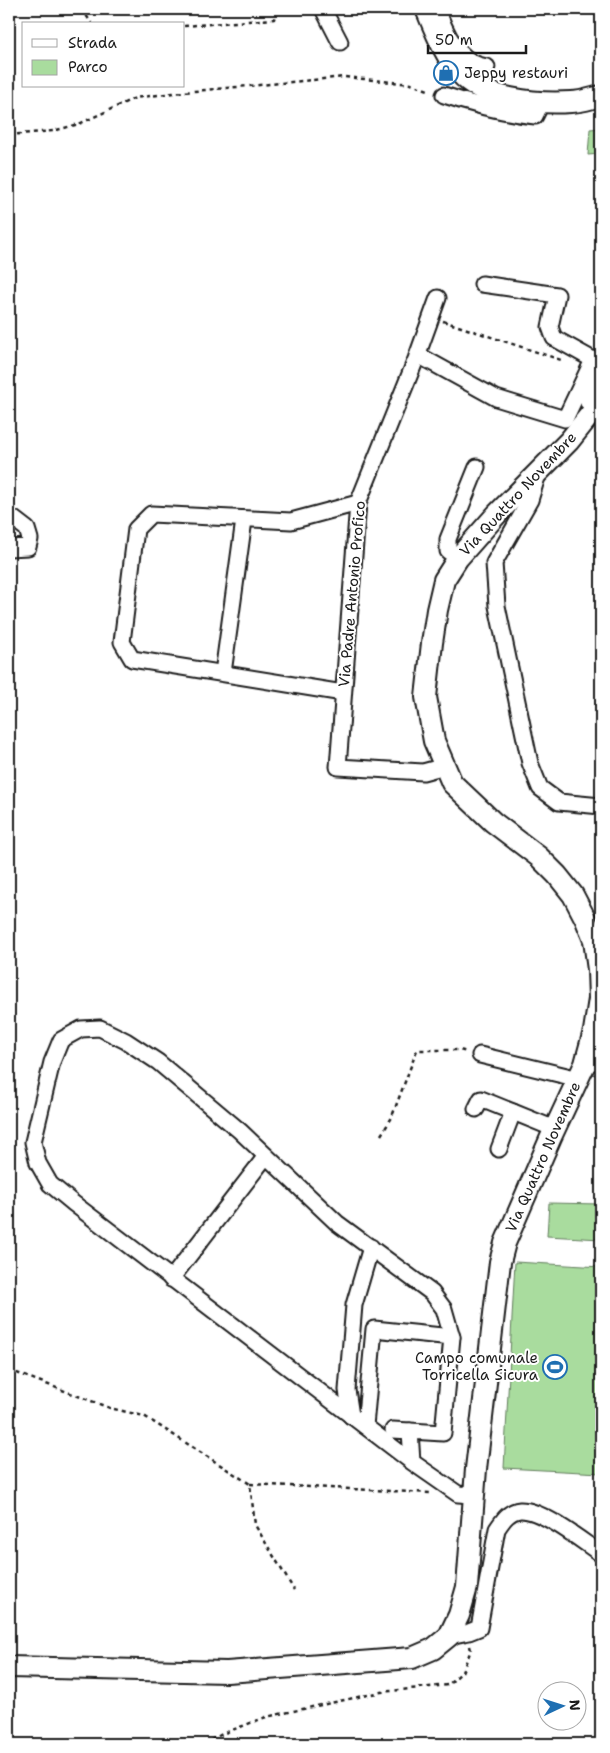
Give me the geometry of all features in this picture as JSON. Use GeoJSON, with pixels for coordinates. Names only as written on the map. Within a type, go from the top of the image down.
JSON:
{"type":"FeatureCollection","features":[{"type":"Feature","properties":{"kind":"main road"},"geometry":{"type":"LineString","coordinates":[[426,9],[443,47],[460,74],[479,89],[510,97],[542,102],[573,102],[601,96]]}},
{"type":"Feature","properties":{"kind":"main road","name":"Via Quattro Novembre"},"geometry":{"type":"LineString","coordinates":[[448,1636],[459,1615],[467,1587],[466,1494],[500,1262],[505,1243],[555,1129],[588,1067],[599,999],[594,940],[573,896],[557,875],[539,857],[493,822],[452,783],[434,741],[426,696],[437,610],[444,580],[458,558],[476,536],[569,441],[599,404]]}},
{"type":"Feature","properties":{"kind":"main road"},"geometry":{"type":"LineString","coordinates":[[9,1667],[227,1672],[412,1658],[433,1649],[448,1636]]}},
{"type":"Feature","properties":{"kind":"street"},"geometry":{"type":"LineString","coordinates":[[323,9],[340,42]]}},
{"type":"Feature","properties":{"kind":"street"},"geometry":{"type":"LineString","coordinates":[[437,9],[445,29],[457,49],[477,66],[487,67]]}},
{"type":"Feature","properties":{"kind":"street"},"geometry":{"type":"LineString","coordinates":[[444,95],[483,108],[512,114],[535,116],[542,102]]}},
{"type":"Feature","properties":{"kind":"street"},"geometry":{"type":"LineString","coordinates":[[482,284],[557,295],[550,327],[554,338],[598,362],[598,377],[588,402],[599,404]]}},
{"type":"Feature","properties":{"kind":"street","name":"Via Padre Antonio Profico"},"geometry":{"type":"LineString","coordinates":[[438,298],[418,355],[358,503],[338,767],[423,772],[445,766]]}},
{"type":"Feature","properties":{"kind":"street"},"geometry":{"type":"LineString","coordinates":[[418,355],[496,398],[565,419],[593,360]]}},
{"type":"Feature","properties":{"kind":"street"},"geometry":{"type":"LineString","coordinates":[[458,558],[448,551],[448,539],[478,466]]}},
{"type":"Feature","properties":{"kind":"street"},"geometry":{"type":"LineString","coordinates":[[539,470],[530,500],[494,563],[497,606],[530,763],[540,788],[559,802],[601,806]]}},
{"type":"Feature","properties":{"kind":"street"},"geometry":{"type":"LineString","coordinates":[[344,693],[132,659],[122,642],[136,529],[151,514],[291,521],[358,503]]}},
{"type":"Feature","properties":{"kind":"street"},"geometry":{"type":"LineString","coordinates":[[9,518],[14,519],[27,528],[30,538],[28,547],[9,548]]}},
{"type":"Feature","properties":{"kind":"street"},"geometry":{"type":"LineString","coordinates":[[223,673],[244,520]]}},
{"type":"Feature","properties":{"kind":"street"},"geometry":{"type":"LineString","coordinates":[[393,1430],[443,1434],[452,1337],[444,1309],[432,1293],[338,1223],[240,1132],[158,1062],[126,1041],[100,1028],[81,1029],[60,1040],[52,1062],[33,1142],[38,1163],[50,1184],[73,1204],[412,1462],[466,1494]]}},
{"type":"Feature","properties":{"kind":"street"},"geometry":{"type":"LineString","coordinates":[[480,1055],[588,1067]]}},
{"type":"Feature","properties":{"kind":"street"},"geometry":{"type":"LineString","coordinates":[[476,1108],[481,1100],[555,1129]]}},
{"type":"Feature","properties":{"kind":"street"},"geometry":{"type":"LineString","coordinates":[[498,1149],[513,1112]]}},
{"type":"Feature","properties":{"kind":"street"},"geometry":{"type":"LineString","coordinates":[[172,1279],[266,1156]]}},
{"type":"Feature","properties":{"kind":"street"},"geometry":{"type":"LineString","coordinates":[[351,1416],[347,1390],[354,1305],[371,1247]]}},
{"type":"Feature","properties":{"kind":"street"},"geometry":{"type":"LineString","coordinates":[[365,1426],[374,1329],[452,1337]]}},
{"type":"Feature","properties":{"kind":"street"},"geometry":{"type":"LineString","coordinates":[[410,1431],[412,1462]]}},
{"type":"Feature","properties":{"kind":"street"},"geometry":{"type":"LineString","coordinates":[[448,1636],[479,1628],[497,1529],[506,1516],[520,1510],[538,1514],[601,1554]]}},
{"type":"Feature","properties":{"kind":"path"},"geometry":{"type":"LineString","coordinates":[[82,9],[91,22]]}},
{"type":"Feature","properties":{"kind":"path"},"geometry":{"type":"LineString","coordinates":[[185,26],[274,19],[277,9]]}},
{"type":"Feature","properties":{"kind":"path"},"geometry":{"type":"LineString","coordinates":[[9,135],[79,124],[134,98],[345,77],[411,84],[444,95]]}},
{"type":"Feature","properties":{"kind":"path"},"geometry":{"type":"LineString","coordinates":[[172,88],[173,93]]}},
{"type":"Feature","properties":{"kind":"path"},"geometry":{"type":"LineString","coordinates":[[431,317],[567,362]]}},
{"type":"Feature","properties":{"kind":"path"},"geometry":{"type":"LineString","coordinates":[[381,1135],[390,1118],[417,1050],[459,1050],[480,1055]]}},
{"type":"Feature","properties":{"kind":"path"},"geometry":{"type":"LineString","coordinates":[[9,1370],[110,1408],[144,1416],[250,1484],[466,1494]]}},
{"type":"Feature","properties":{"kind":"path"},"geometry":{"type":"LineString","coordinates":[[250,1484],[256,1525],[294,1590]]}},
{"type":"Feature","properties":{"kind":"path"},"geometry":{"type":"LineString","coordinates":[[204,1744],[222,1734],[266,1717],[381,1692],[448,1685],[462,1672],[471,1650],[469,1632]]}},
{"type":"Feature","properties":{"kind":"green space"},"geometry":{"type":"Polygon","coordinates":[[[601,128],[601,154],[588,155],[590,129],[601,128]]]}},
{"type":"Feature","properties":{"kind":"green space"},"geometry":{"type":"Polygon","coordinates":[[[549,1203],[601,1204],[601,1239],[547,1236],[549,1203]]]}},
{"type":"Feature","properties":{"kind":"green space","name":"Campo comunale Torricella Sicura"},"geometry":{"type":"Polygon","coordinates":[[[515,1262],[601,1267],[601,1473],[504,1468],[515,1262]]]}},
{"type":"Feature","properties":{"kind":"place","name":"Jeppy restauri"},"geometry":{"type":"Point","coordinates":[446,73]}},
{"type":"Feature","properties":{"kind":"place","name":"Campo comunale Torricella Sicura"},"geometry":{"type":"Point","coordinates":[555,1367]}}]}
